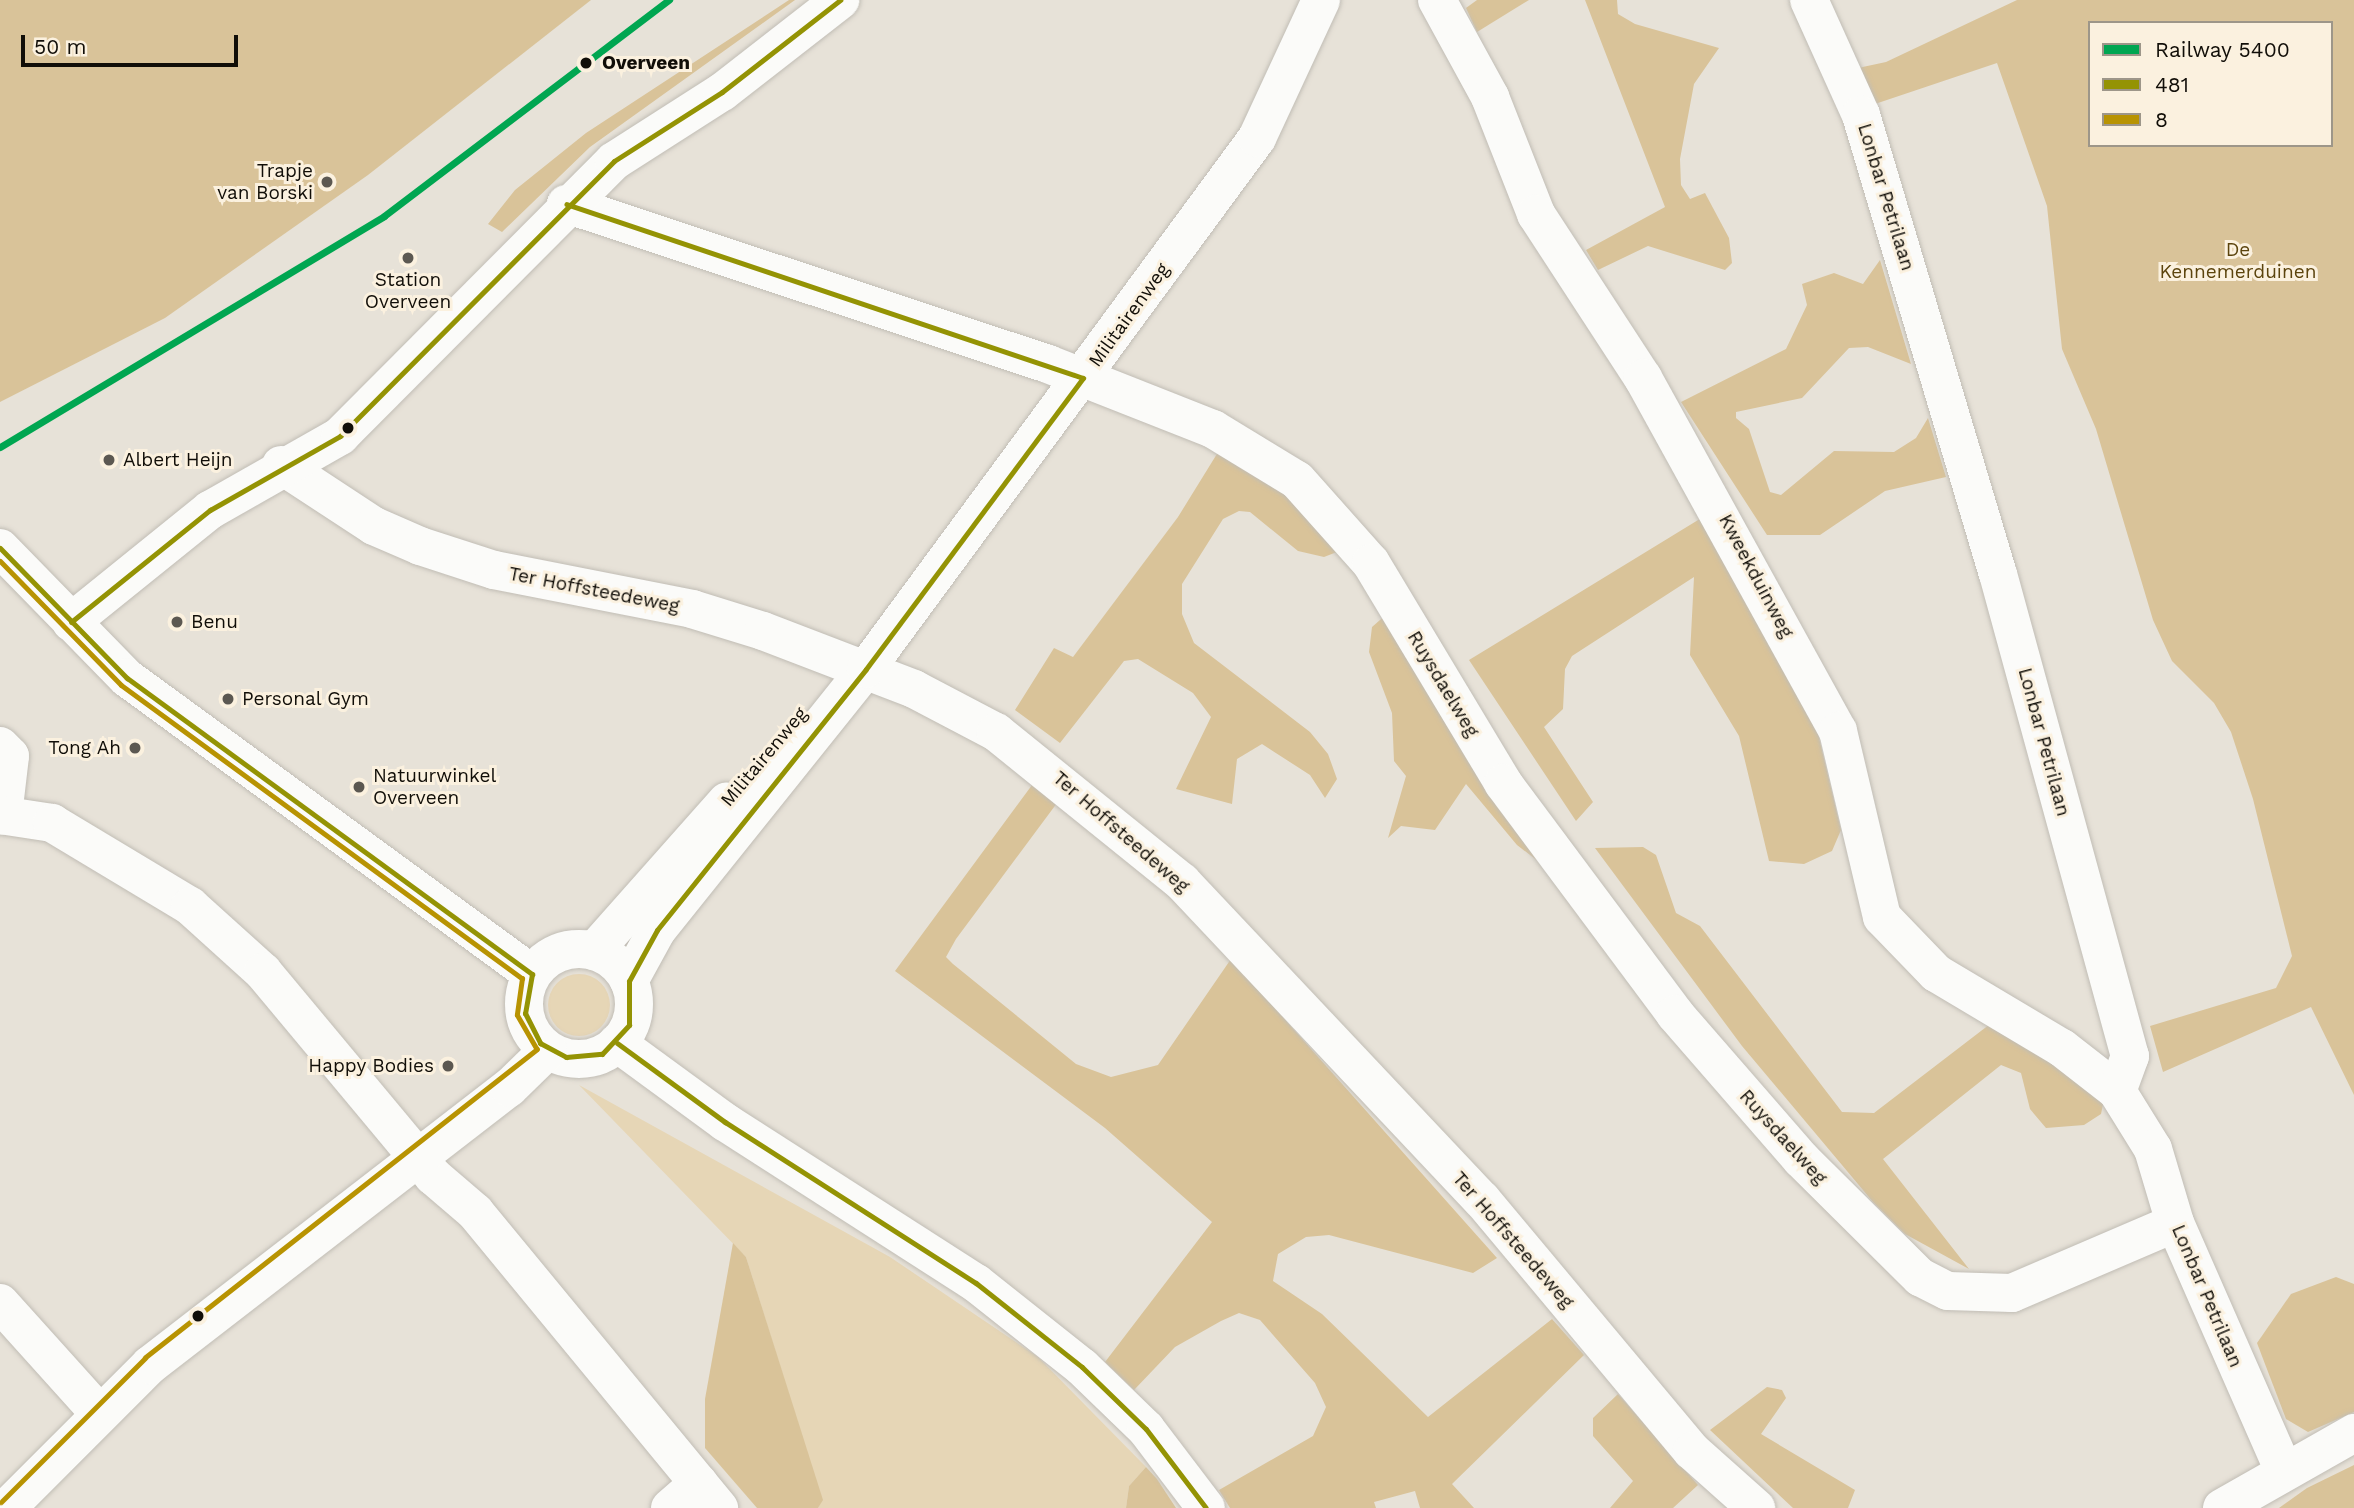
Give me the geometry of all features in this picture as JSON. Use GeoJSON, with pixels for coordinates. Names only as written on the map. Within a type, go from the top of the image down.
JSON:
{"type":"FeatureCollection","features":[{"type":"Feature","properties":{"kind":"street"},"geometry":{"type":"LineString","coordinates":[[71,622],[210,510],[281,465],[340,436],[566,204],[614,161],[722,92],[840,0]]}},
{"type":"Feature","properties":{"kind":"street","name":"Militairenweg"},"geometry":{"type":"LineString","coordinates":[[1071,374],[1249,111],[1298,0]]}},
{"type":"Feature","properties":{"kind":"street","name":"Militairenweg"},"geometry":{"type":"LineString","coordinates":[[629,981],[657,930],[1071,374],[1257,138],[1321,0]]}},
{"type":"Feature","properties":{"kind":"street","name":"Kweekduinweg"},"geometry":{"type":"LineString","coordinates":[[1437,0],[1490,97],[1536,214],[1643,377],[1838,731],[1882,918],[1936,973],[2062,1048],[2117,1091]]}},
{"type":"Feature","properties":{"kind":"street","name":"Lonbar Petrilaan"},"geometry":{"type":"LineString","coordinates":[[1809,0],[1861,115],[1998,574],[2130,1056],[2117,1091],[2153,1149],[2175,1223],[2284,1471]]}},
{"type":"Feature","properties":{"kind":"street","name":"Ruysdaelweg"},"geometry":{"type":"LineString","coordinates":[[566,204],[1071,374],[1213,429],[1297,480],[1331,512],[1371,563],[1503,783],[1675,1014],[1801,1159],[1920,1277],[1948,1291],[2012,1293],[2175,1223]]}},
{"type":"Feature","properties":{"kind":"street","name":"Ter Hoffsteedeweg"},"geometry":{"type":"LineString","coordinates":[[281,465],[374,526],[461,561],[692,609],[855,665],[996,732],[1182,883],[1482,1200],[1692,1451],[1756,1508]]}},
{"type":"Feature","properties":{"kind":"street"},"geometry":{"type":"LineString","coordinates":[[0,548],[127,678],[532,974]]}},
{"type":"Feature","properties":{"kind":"street","name":"Militairenweg"},"geometry":{"type":"LineString","coordinates":[[594,951],[636,911],[855,665]]}},
{"type":"Feature","properties":{"kind":"street"},"geometry":{"type":"LineString","coordinates":[[0,746],[10,756],[1,815],[52,824],[191,906],[263,972],[419,1158],[475,1212],[709,1495],[670,1508]]}},
{"type":"Feature","properties":{"kind":"street"},"geometry":{"type":"LineString","coordinates":[[594,951],[629,981],[632,1015],[617,1043],[584,1059],[548,1050],[524,1013],[532,974],[557,953],[594,951]]}},
{"type":"Feature","properties":{"kind":"street"},"geometry":{"type":"LineString","coordinates":[[617,1043],[725,1122],[976,1283],[1082,1367],[1146,1429],[1206,1508]]}},
{"type":"Feature","properties":{"kind":"street"},"geometry":{"type":"LineString","coordinates":[[7,1508],[98,1412],[419,1158],[548,1050]]}},
{"type":"Feature","properties":{"kind":"street"},"geometry":{"type":"LineString","coordinates":[[0,1303],[98,1412]]}},
{"type":"Feature","properties":{"kind":"street"},"geometry":{"type":"LineString","coordinates":[[2222,1508],[2354,1433]]}},
{"type":"Feature","properties":{"kind":"shaded area"},"geometry":{"type":"Polygon","coordinates":[[[573,974],[585,974],[601,983],[608,993],[608,1017],[601,1027],[585,1036],[573,1036],[562,1031],[553,1022],[548,1011],[548,999],[553,988],[562,979],[573,974]]]}},
{"type":"Feature","properties":{"kind":"shaded area"},"geometry":{"type":"Polygon","coordinates":[[[579,1085],[890,1257],[1038,1357],[1146,1467],[1129,1486],[1126,1508],[818,1508],[822,1500],[746,1257],[579,1085]]]}},
{"type":"Feature","properties":{"kind":"green space"},"geometry":{"type":"Polygon","coordinates":[[[0,0],[591,0],[368,175],[165,318],[0,402],[0,0]]]}},
{"type":"Feature","properties":{"kind":"green space"},"geometry":{"type":"Polygon","coordinates":[[[789,0],[795,0],[590,147],[502,232],[488,224],[515,190],[586,133],[789,0]]]}},
{"type":"Feature","properties":{"kind":"green space"},"geometry":{"type":"Polygon","coordinates":[[[1477,0],[1529,0],[1477,32],[1466,8],[1477,0]]]}},
{"type":"Feature","properties":{"kind":"green space"},"geometry":{"type":"Polygon","coordinates":[[[1585,0],[1617,0],[1618,14],[1635,24],[1719,48],[1694,84],[1680,159],[1681,185],[1690,199],[1705,193],[1729,238],[1732,263],[1725,270],[1648,246],[1598,270],[1586,250],[1665,207],[1585,0]]]}},
{"type":"Feature","properties":{"kind":"green space","name":"De Kennemerduinen"},"geometry":{"type":"Polygon","coordinates":[[[2017,0],[2354,0],[2354,1095],[2311,1007],[2163,1072],[2150,1026],[2276,988],[2292,956],[2253,799],[2231,732],[2214,703],[2172,661],[2153,620],[2096,429],[2062,349],[2047,206],[1997,63],[1872,105],[1858,68],[1886,62],[2017,0]]]}},
{"type":"Feature","properties":{"kind":"green space"},"geometry":{"type":"Polygon","coordinates":[[[1880,260],[1911,364],[1868,347],[1849,348],[1802,398],[1736,412],[1736,418],[1749,429],[1770,492],[1781,495],[1834,451],[1894,452],[1916,438],[1928,418],[1946,477],[1885,491],[1820,535],[1767,535],[1681,402],[1786,349],[1807,305],[1802,284],[1834,273],[1863,284],[1880,260]]]}},
{"type":"Feature","properties":{"kind":"green space"},"geometry":{"type":"Polygon","coordinates":[[[1220,449],[1282,488],[1342,550],[1324,557],[1298,551],[1250,512],[1239,511],[1223,519],[1182,584],[1182,614],[1194,643],[1310,732],[1328,754],[1337,779],[1325,798],[1310,775],[1262,744],[1237,759],[1232,804],[1176,789],[1211,717],[1193,693],[1138,659],[1124,661],[1060,743],[1015,710],[1054,648],[1073,657],[1178,517],[1220,449]]]}},
{"type":"Feature","properties":{"kind":"green space"},"geometry":{"type":"Polygon","coordinates":[[[1703,517],[1816,725],[1841,830],[1832,851],[1804,864],[1769,861],[1739,736],[1690,655],[1694,577],[1572,656],[1565,669],[1563,709],[1544,727],[1593,802],[1576,821],[1469,660],[1703,517]]]}},
{"type":"Feature","properties":{"kind":"green space"},"geometry":{"type":"Polygon","coordinates":[[[1388,613],[1547,868],[1517,845],[1466,784],[1435,830],[1401,826],[1388,838],[1406,776],[1394,761],[1392,713],[1369,652],[1372,627],[1388,613]]]}},
{"type":"Feature","properties":{"kind":"green space"},"geometry":{"type":"Polygon","coordinates":[[[1035,781],[1060,799],[956,939],[946,957],[1076,1064],[1111,1077],[1158,1065],[1231,959],[1497,1258],[1473,1273],[1329,1235],[1306,1237],[1278,1254],[1273,1281],[1322,1314],[1428,1417],[1552,1319],[1584,1355],[1452,1484],[1474,1508],[1420,1508],[1415,1491],[1374,1502],[1376,1508],[1230,1508],[1219,1490],[1313,1436],[1326,1407],[1315,1383],[1260,1320],[1239,1313],[1221,1321],[1175,1347],[1134,1390],[1105,1362],[1212,1222],[1105,1128],[895,971],[1035,781]]]}},
{"type":"Feature","properties":{"kind":"green space"},"geometry":{"type":"Polygon","coordinates":[[[1643,847],[1656,855],[1676,913],[1700,926],[1842,1112],[1874,1113],[1994,1021],[2105,1095],[2101,1114],[2084,1125],[2046,1128],[2030,1109],[2021,1073],[2001,1065],[1883,1159],[1969,1269],[1905,1234],[1873,1202],[1742,1046],[1595,848],[1643,847]]]}},
{"type":"Feature","properties":{"kind":"green space"},"geometry":{"type":"Polygon","coordinates":[[[733,1243],[746,1257],[823,1500],[818,1508],[757,1508],[705,1448],[705,1399],[733,1243]]]}},
{"type":"Feature","properties":{"kind":"green space"},"geometry":{"type":"Polygon","coordinates":[[[2336,1277],[2354,1284],[2354,1412],[2308,1432],[2286,1419],[2257,1343],[2291,1294],[2336,1277]]]}},
{"type":"Feature","properties":{"kind":"green space"},"geometry":{"type":"Polygon","coordinates":[[[1767,1387],[1782,1390],[1786,1398],[1761,1434],[1855,1490],[1848,1508],[1793,1508],[1710,1430],[1767,1387]]]}},
{"type":"Feature","properties":{"kind":"green space"},"geometry":{"type":"Polygon","coordinates":[[[1618,1394],[1698,1485],[1673,1508],[1610,1508],[1633,1481],[1593,1436],[1593,1418],[1618,1394]]]}},
{"type":"Feature","properties":{"kind":"green space"},"geometry":{"type":"Polygon","coordinates":[[[2354,1465],[2354,1508],[2279,1508],[2307,1488],[2354,1465]]]}},
{"type":"Feature","properties":{"kind":"green space"},"geometry":{"type":"Polygon","coordinates":[[[1146,1467],[1176,1508],[1126,1508],[1129,1486],[1146,1467]]]}},
{"type":"Feature","properties":{"kind":"rail line","name":"5400"},"geometry":{"type":"LineString","coordinates":[[0,447],[384,216],[669,0]]}},
{"type":"Feature","properties":{"kind":"transit line","name":"481"},"geometry":{"type":"LineString","coordinates":[[71,622],[210,510],[340,436],[614,161],[722,92],[840,0]]}},
{"type":"Feature","properties":{"kind":"transit line","name":"481"},"geometry":{"type":"LineString","coordinates":[[0,548],[127,678],[532,974],[525,1013],[540,1043],[566,1057],[602,1054],[629,1025],[629,981],[657,930],[866,669],[1083,378],[566,204]]}},
{"type":"Feature","properties":{"kind":"transit line","name":"8"},"geometry":{"type":"LineString","coordinates":[[0,561],[121,685],[522,978],[517,1015],[537,1049],[145,1358],[1,1502]]}},
{"type":"Feature","properties":{"kind":"transit line","name":"481"},"geometry":{"type":"LineString","coordinates":[[617,1043],[725,1122],[976,1283],[1082,1367],[1146,1429],[1206,1508]]}},
{"type":"Feature","properties":{"kind":"place","name":"Overveen"},"geometry":{"type":"Point","coordinates":[586,63]}},
{"type":"Feature","properties":{"kind":"place","name":"Trapje van Borski"},"geometry":{"type":"Point","coordinates":[327,182]}},
{"type":"Feature","properties":{"kind":"place","name":"Station Overveen"},"geometry":{"type":"Point","coordinates":[408,258]}},
{"type":"Feature","properties":{"kind":"place","name":"Albert Heijn"},"geometry":{"type":"Point","coordinates":[109,460]}},
{"type":"Feature","properties":{"kind":"place","name":"Benu"},"geometry":{"type":"Point","coordinates":[177,622]}},
{"type":"Feature","properties":{"kind":"place","name":"Personal Gym"},"geometry":{"type":"Point","coordinates":[228,699]}},
{"type":"Feature","properties":{"kind":"place","name":"Tong Ah"},"geometry":{"type":"Point","coordinates":[135,748]}},
{"type":"Feature","properties":{"kind":"place","name":"Natuurwinkel Overveen"},"geometry":{"type":"Point","coordinates":[359,787]}},
{"type":"Feature","properties":{"kind":"place","name":"Happy Bodies"},"geometry":{"type":"Point","coordinates":[448,1066]}}]}
